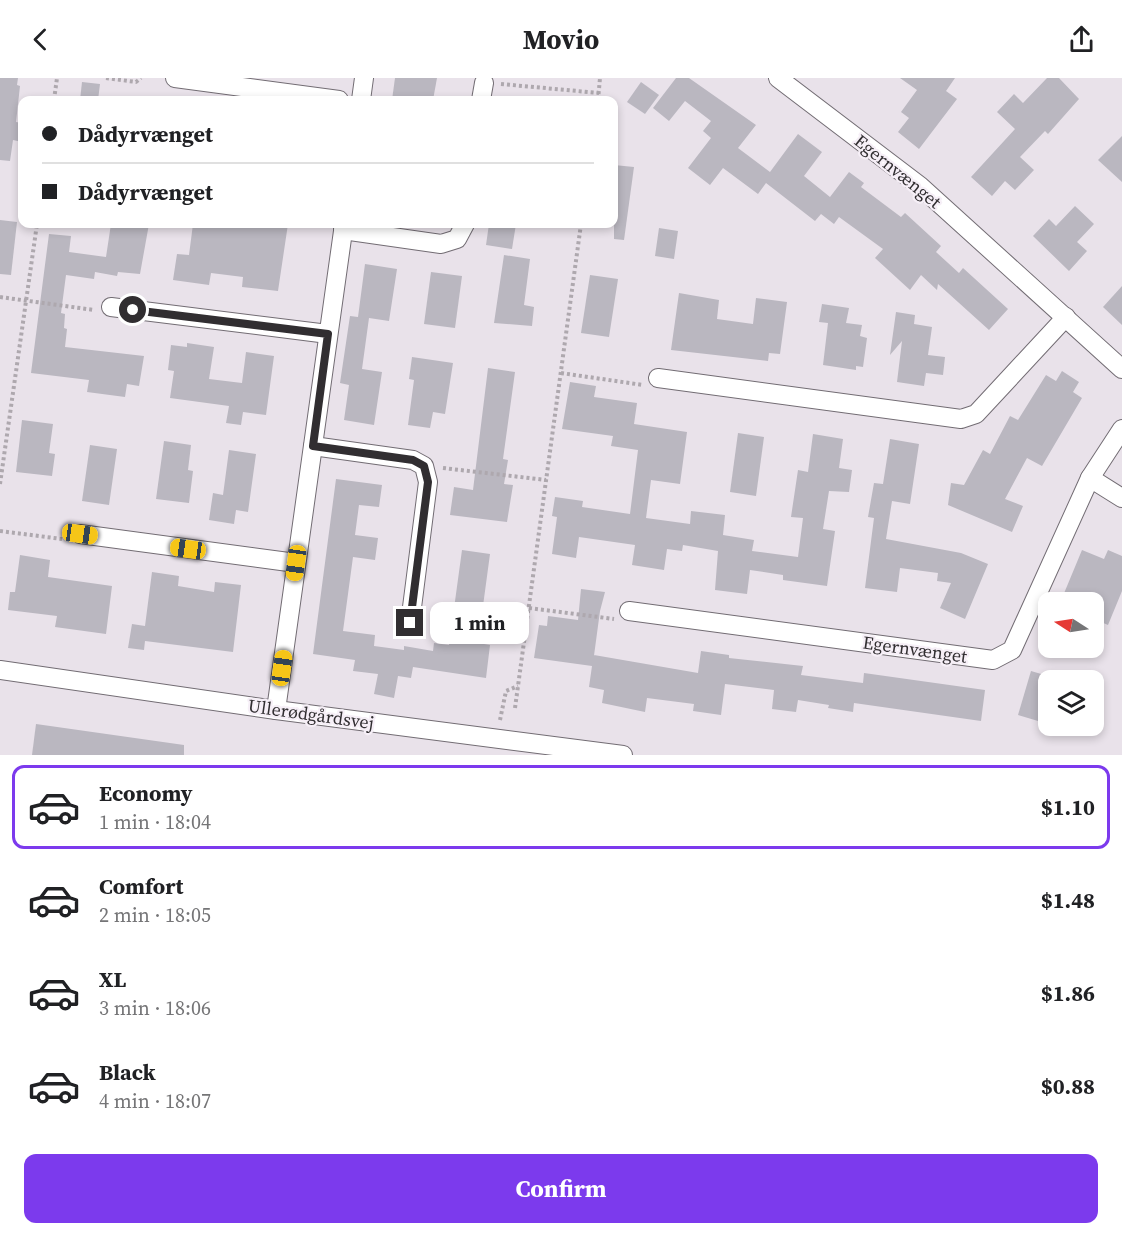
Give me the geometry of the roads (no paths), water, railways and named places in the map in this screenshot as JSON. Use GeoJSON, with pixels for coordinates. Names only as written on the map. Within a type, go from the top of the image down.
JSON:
{"type":"FeatureCollection","features":[{"type":"Feature","properties":{"kind":"street"},"geometry":{"type":"LineString","coordinates":[[175,78],[309,96]]}},
{"type":"Feature","properties":{"kind":"street"},"geometry":{"type":"LineString","coordinates":[[362,96],[364,78]]}},
{"type":"Feature","properties":{"kind":"street","name":"Egernvænget"},"geometry":{"type":"LineString","coordinates":[[778,78],[920,186],[1122,369]]}},
{"type":"Feature","properties":{"kind":"street"},"geometry":{"type":"LineString","coordinates":[[276,710],[343,228]]}},
{"type":"Feature","properties":{"kind":"street"},"geometry":{"type":"LineString","coordinates":[[349,228],[441,244],[457,239],[463,228]]}},
{"type":"Feature","properties":{"kind":"street"},"geometry":{"type":"LineString","coordinates":[[111,307],[328,334]]}},
{"type":"Feature","properties":{"kind":"street"},"geometry":{"type":"LineString","coordinates":[[658,378],[961,419],[976,414],[1066,317]]}},
{"type":"Feature","properties":{"kind":"street","name":"Egernvænget"},"geometry":{"type":"LineString","coordinates":[[629,611],[993,660],[1012,650],[1090,478],[1122,429]]}},
{"type":"Feature","properties":{"kind":"street"},"geometry":{"type":"LineString","coordinates":[[313,446],[413,460],[424,466],[428,482],[410,623]]}},
{"type":"Feature","properties":{"kind":"street"},"geometry":{"type":"LineString","coordinates":[[1090,478],[1122,498]]}},
{"type":"Feature","properties":{"kind":"street"},"geometry":{"type":"LineString","coordinates":[[80,534],[296,563]]}},
{"type":"Feature","properties":{"kind":"street","name":"Ullerødgårdsvej"},"geometry":{"type":"LineString","coordinates":[[0,670],[276,710],[486,746],[623,755]]}}]}
